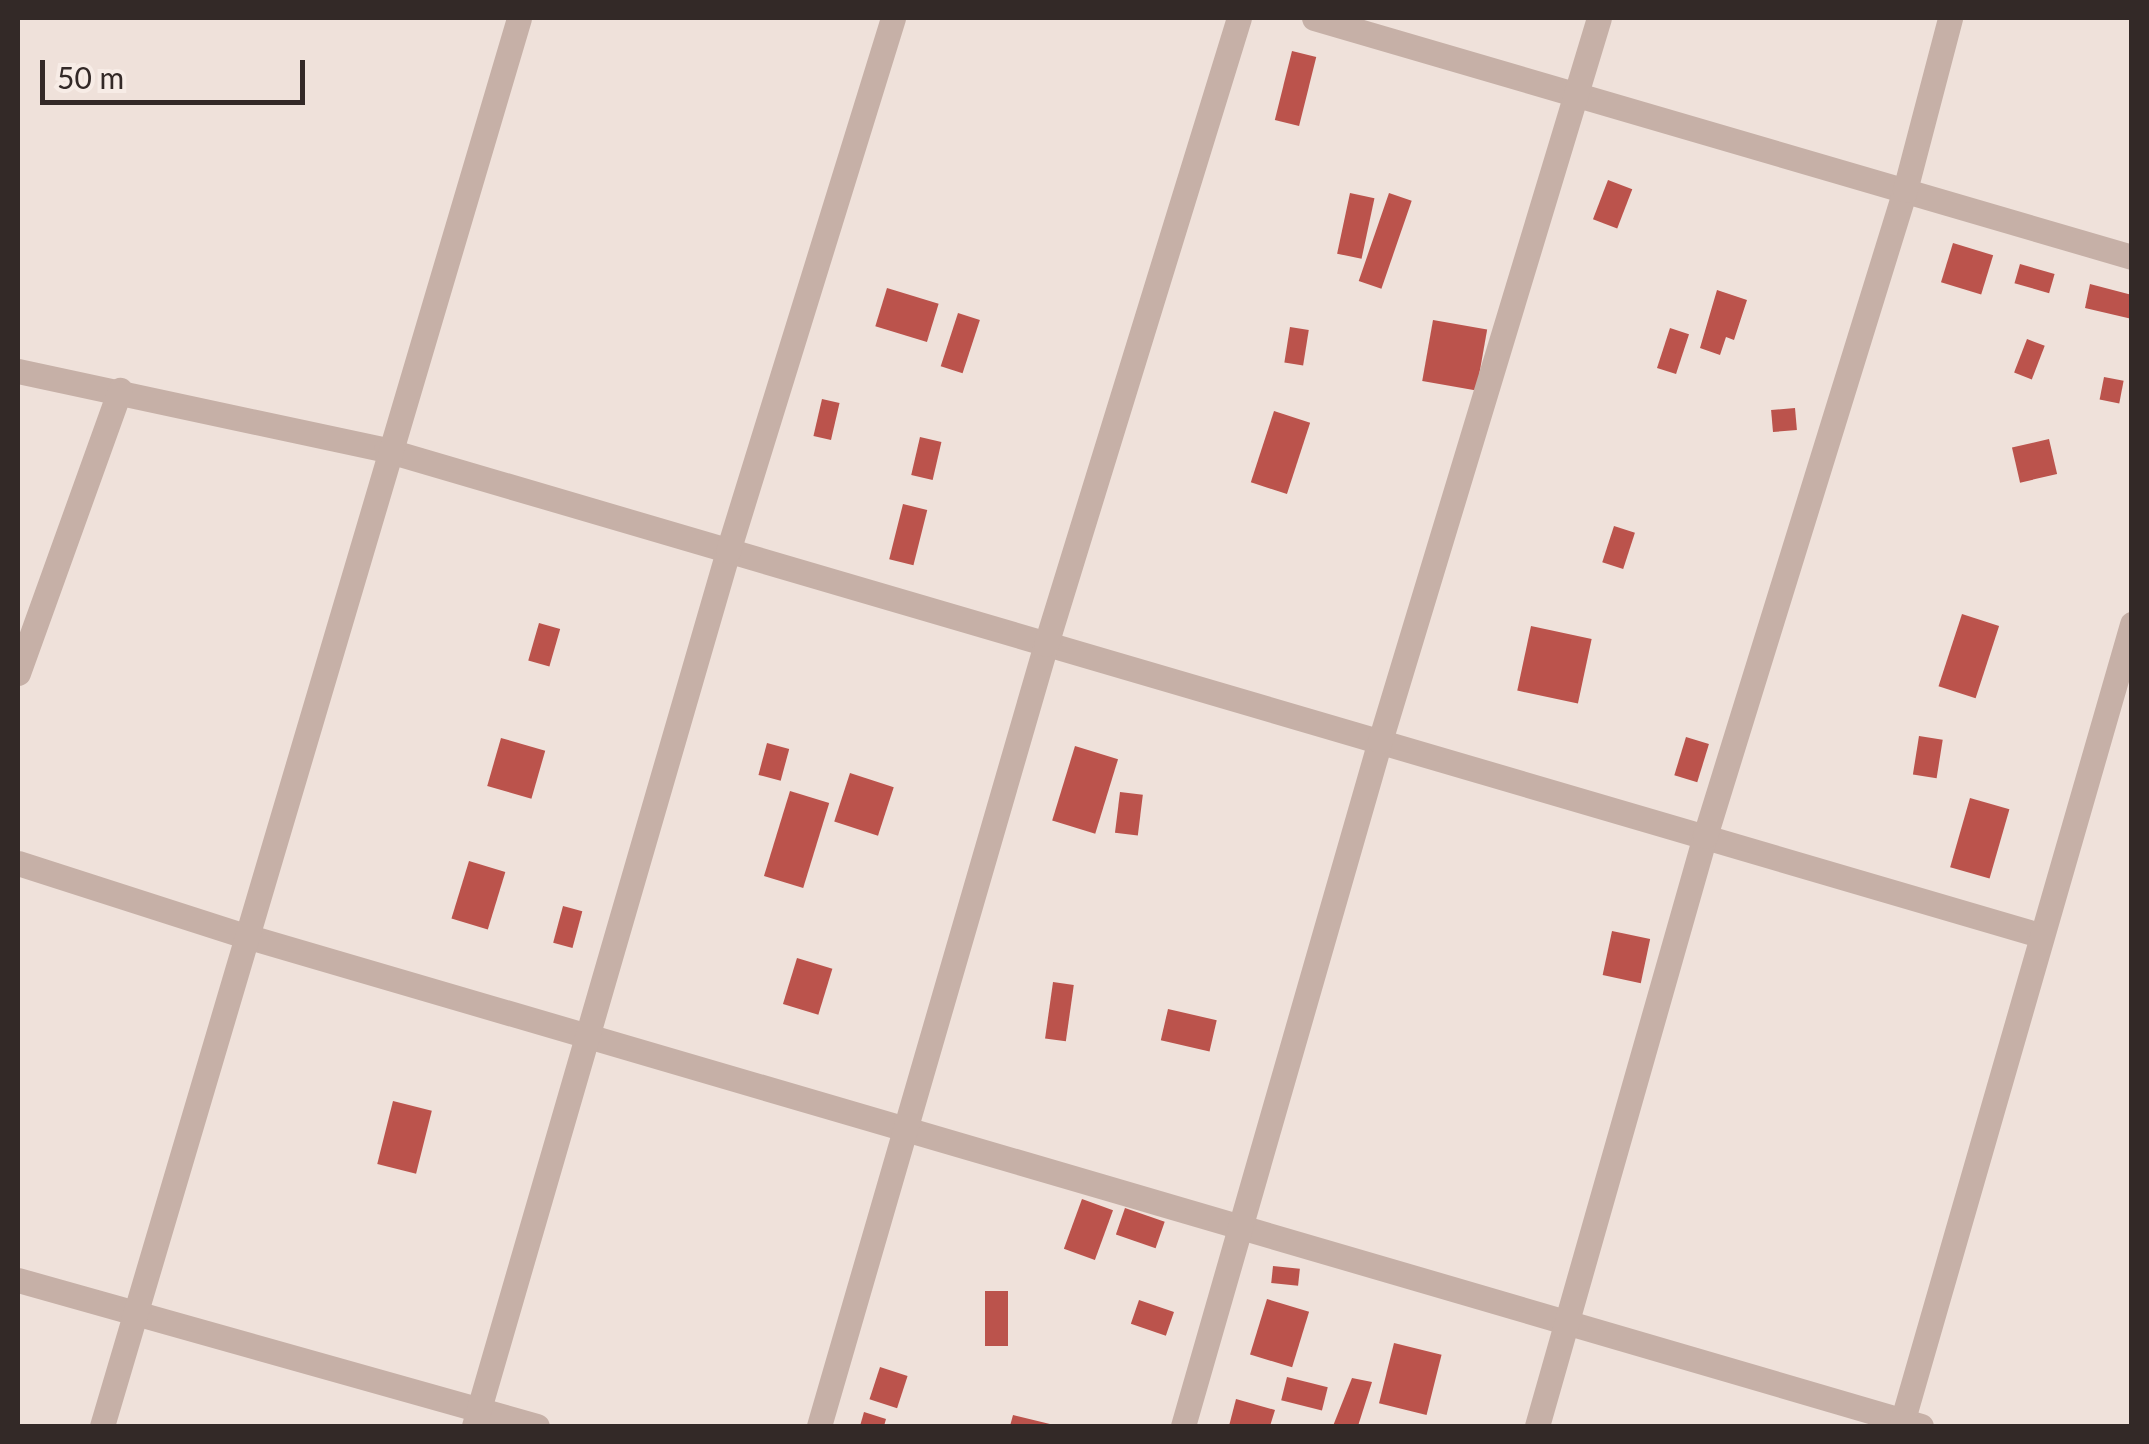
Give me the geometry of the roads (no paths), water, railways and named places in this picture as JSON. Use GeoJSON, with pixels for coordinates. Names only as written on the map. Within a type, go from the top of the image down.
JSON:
{"type":"FeatureCollection","features":[{"type":"Feature","properties":{"kind":"street"},"geometry":{"type":"LineString","coordinates":[[102,1426],[249,937],[386,450],[519,18]]}},
{"type":"Feature","properties":{"kind":"street"},"geometry":{"type":"LineString","coordinates":[[476,1418],[592,1037],[728,550],[892,18]]}},
{"type":"Feature","properties":{"kind":"street"},"geometry":{"type":"LineString","coordinates":[[820,1426],[909,1130],[1046,644],[1239,18]]}},
{"type":"Feature","properties":{"kind":"street"},"geometry":{"type":"LineString","coordinates":[[1314,18],[2132,257]]}},
{"type":"Feature","properties":{"kind":"street"},"geometry":{"type":"LineString","coordinates":[[1183,1426],[1380,741],[1600,18]]}},
{"type":"Feature","properties":{"kind":"street"},"geometry":{"type":"LineString","coordinates":[[1537,1426],[1705,836],[1905,190],[1950,18]]}},
{"type":"Feature","properties":{"kind":"street"},"geometry":{"type":"LineString","coordinates":[[18,372],[120,390],[386,450],[2039,935]]}},
{"type":"Feature","properties":{"kind":"street"},"geometry":{"type":"LineString","coordinates":[[18,673],[120,390]]}},
{"type":"Feature","properties":{"kind":"street"},"geometry":{"type":"LineString","coordinates":[[18,863],[249,937],[1908,1425],[2039,935],[2123,680],[2132,624]]}},
{"type":"Feature","properties":{"kind":"street"},"geometry":{"type":"LineString","coordinates":[[18,1280],[136,1309],[476,1418],[536,1426]]}}]}
